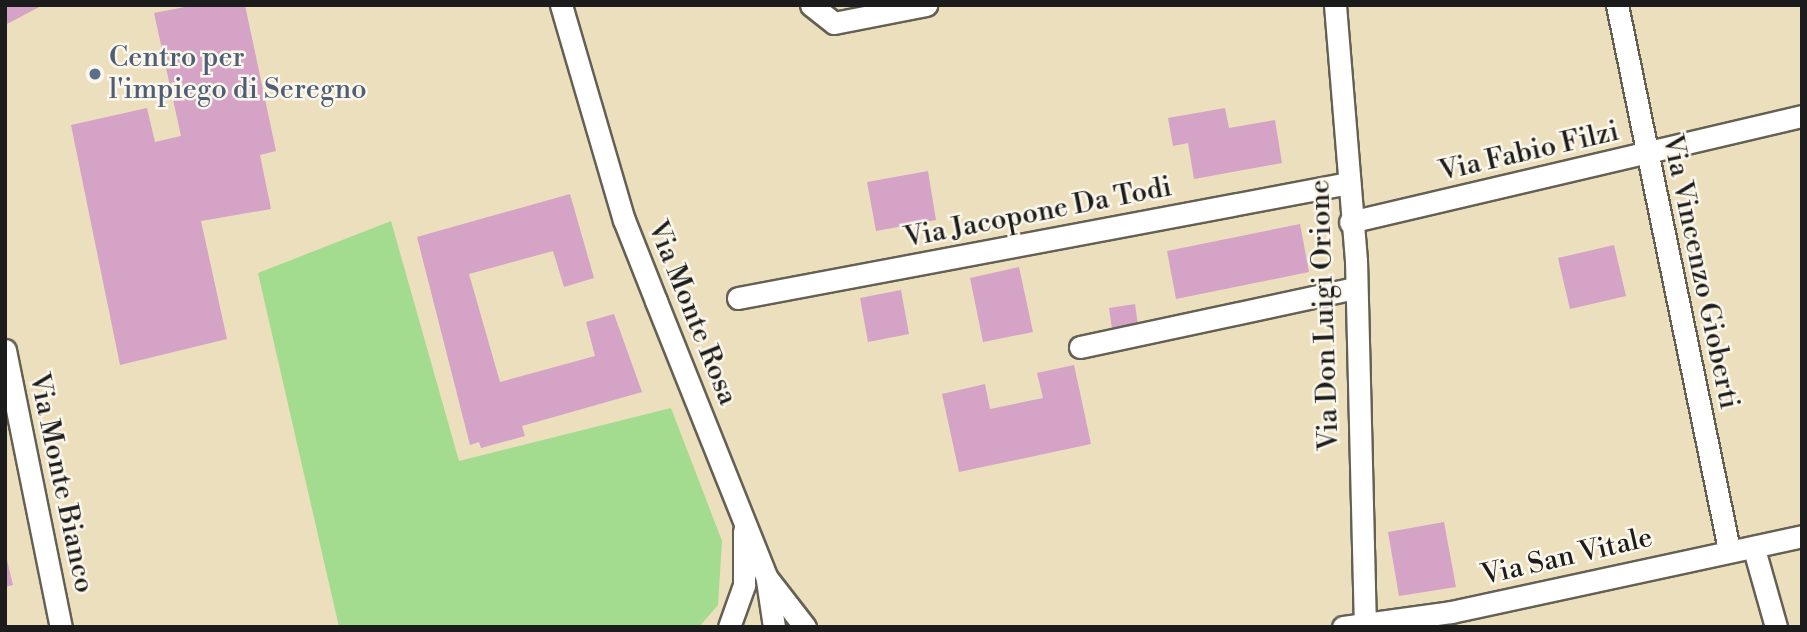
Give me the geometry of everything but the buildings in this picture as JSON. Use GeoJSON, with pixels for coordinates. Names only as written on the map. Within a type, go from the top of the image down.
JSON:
{"type":"FeatureCollection","features":[{"type":"Feature","properties":{"kind":"street","name":"Via Monte Rosa"},"geometry":{"type":"LineString","coordinates":[[561,5],[624,220],[767,578],[806,627]]}},
{"type":"Feature","properties":{"kind":"street"},"geometry":{"type":"LineString","coordinates":[[811,5],[834,23],[926,5]]}},
{"type":"Feature","properties":{"kind":"street","name":"Via Don Luigi Orione"},"geometry":{"type":"LineString","coordinates":[[1335,5],[1355,288],[1365,624]]}},
{"type":"Feature","properties":{"kind":"street","name":"Via Vincenzo Gioberti"},"geometry":{"type":"LineString","coordinates":[[1617,5],[1729,550]]}},
{"type":"Feature","properties":{"kind":"street","name":"Via Fabio Filzi"},"geometry":{"type":"LineString","coordinates":[[1350,222],[1802,116]]}},
{"type":"Feature","properties":{"kind":"street","name":"Via Jacopone Da Todi"},"geometry":{"type":"LineString","coordinates":[[738,298],[1349,183]]}},
{"type":"Feature","properties":{"kind":"street"},"geometry":{"type":"LineString","coordinates":[[1080,347],[1355,288]]}},
{"type":"Feature","properties":{"kind":"street","name":"Via Monte Bianco"},"geometry":{"type":"LineString","coordinates":[[5,351],[61,627]]}},
{"type":"Feature","properties":{"kind":"street"},"geometry":{"type":"LineString","coordinates":[[729,627],[744,584],[740,505]]}},
{"type":"Feature","properties":{"kind":"street","name":"Via San Vitale"},"geometry":{"type":"LineString","coordinates":[[1343,627],[1454,619],[1729,550],[1754,549],[1802,536]]}},
{"type":"Feature","properties":{"kind":"street"},"geometry":{"type":"LineString","coordinates":[[1754,549],[1776,627]]}},
{"type":"Feature","properties":{"kind":"street"},"geometry":{"type":"LineString","coordinates":[[767,578],[774,627]]}},
{"type":"Feature","properties":{"kind":"green space"},"geometry":{"type":"Polygon","coordinates":[[[391,221],[459,461],[671,408],[722,541],[718,605],[699,627],[339,627],[258,273],[391,221]]]}},
{"type":"Feature","properties":{"kind":"place","name":"Centro per l'impiego di Seregno"},"geometry":{"type":"Point","coordinates":[95,74]}}]}
